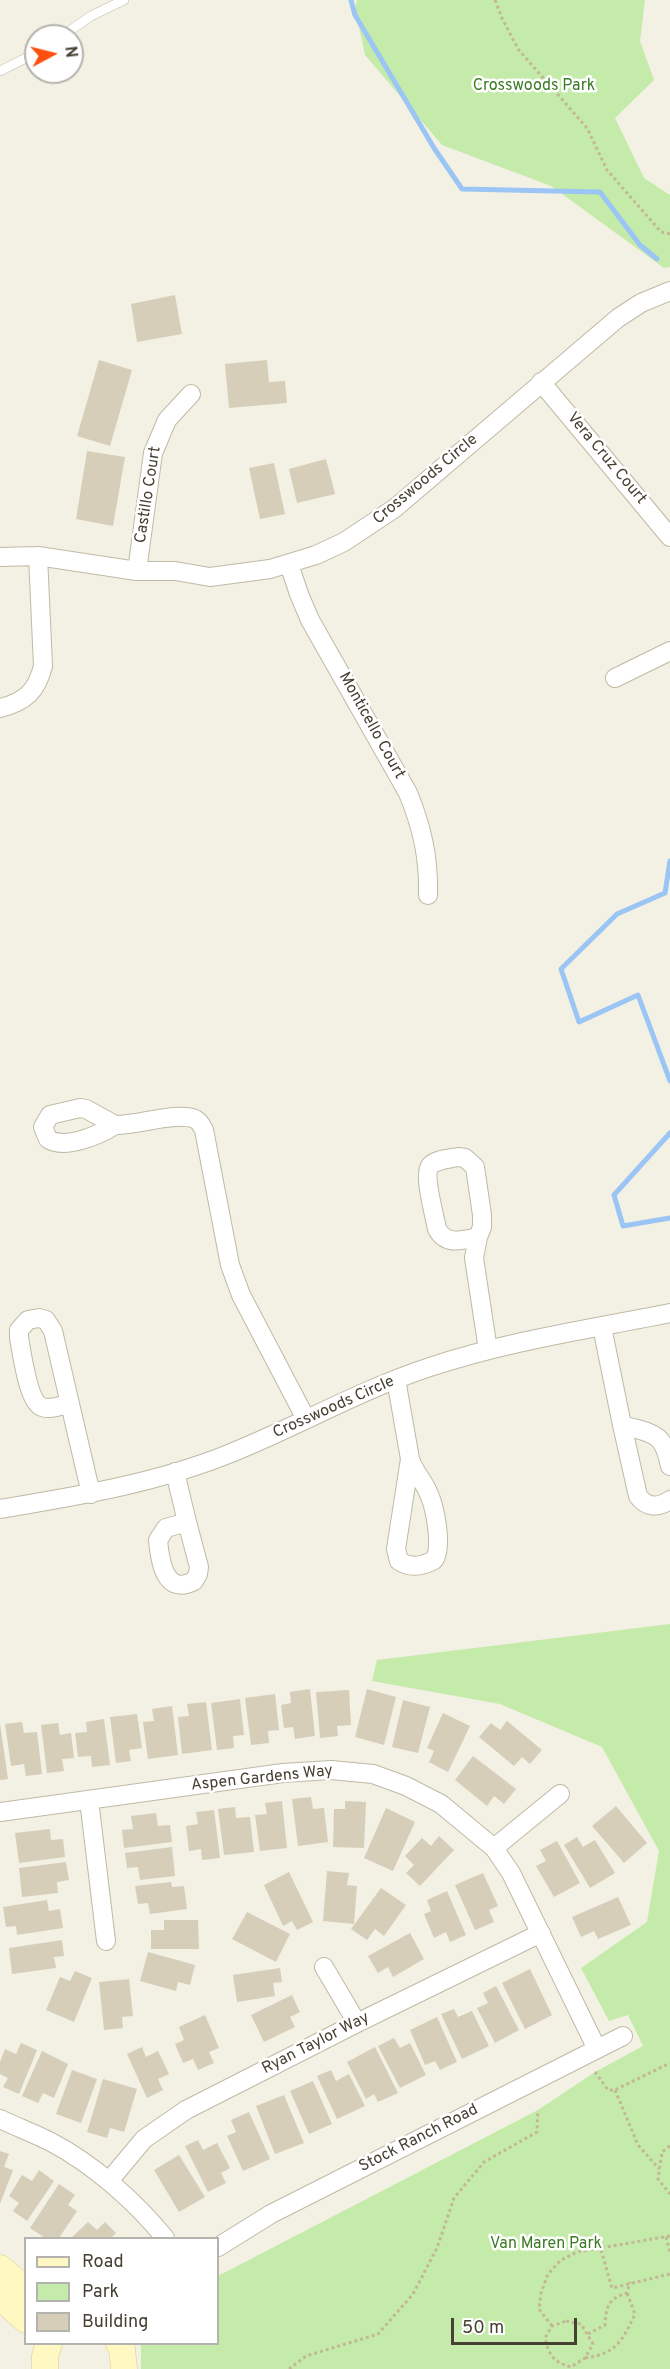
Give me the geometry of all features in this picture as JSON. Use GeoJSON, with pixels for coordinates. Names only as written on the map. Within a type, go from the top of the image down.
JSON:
{"type":"FeatureCollection","features":[{"type":"Feature","properties":{"kind":"street","name":"Crosswoods Circle"},"geometry":{"type":"LineString","coordinates":[[0,557],[38,556],[137,571],[175,571],[210,577],[289,564],[344,542],[379,520],[618,318],[641,303],[670,291]]}},
{"type":"Feature","properties":{"kind":"street","name":"Vera Cruz Court"},"geometry":{"type":"LineString","coordinates":[[541,382],[670,537]]}},
{"type":"Feature","properties":{"kind":"street","name":"Castillo Court"},"geometry":{"type":"LineString","coordinates":[[137,571],[153,453],[167,420],[191,394]]}},
{"type":"Feature","properties":{"kind":"street"},"geometry":{"type":"LineString","coordinates":[[0,708],[15,704],[25,698],[40,680],[43,666],[38,556]]}},
{"type":"Feature","properties":{"kind":"street","name":"Monticello Court"},"geometry":{"type":"LineString","coordinates":[[289,564],[310,620],[408,793],[419,820],[426,848],[428,895]]}},
{"type":"Feature","properties":{"kind":"street"},"geometry":{"type":"LineString","coordinates":[[615,678],[670,651]]}},
{"type":"Feature","properties":{"kind":"street"},"geometry":{"type":"LineString","coordinates":[[115,1125],[183,1117],[195,1119],[201,1124],[230,1265],[241,1295],[306,1419]]}},
{"type":"Feature","properties":{"kind":"street"},"geometry":{"type":"LineString","coordinates":[[478,1238],[455,1241],[440,1235],[427,1176],[431,1166],[437,1161],[465,1158],[474,1167],[482,1215],[482,1227],[474,1258],[488,1350]]}},
{"type":"Feature","properties":{"kind":"street","name":"Crosswoods Circle"},"geometry":{"type":"LineString","coordinates":[[0,1509],[91,1494],[175,1472],[224,1456],[396,1379],[488,1350],[670,1313]]}},
{"type":"Feature","properties":{"kind":"street"},"geometry":{"type":"LineString","coordinates":[[70,1404],[46,1408],[34,1402],[19,1338],[19,1330],[28,1320],[39,1318],[51,1326],[70,1404],[91,1494]]}},
{"type":"Feature","properties":{"kind":"street"},"geometry":{"type":"LineString","coordinates":[[602,1327],[638,1496],[642,1502],[654,1506],[670,1500]]}},
{"type":"Feature","properties":{"kind":"street"},"geometry":{"type":"LineString","coordinates":[[396,1379],[410,1459],[414,1472],[428,1490],[439,1546],[434,1560],[413,1566],[399,1561],[396,1549],[410,1459]]}},
{"type":"Feature","properties":{"kind":"street"},"geometry":{"type":"LineString","coordinates":[[622,1425],[654,1434],[663,1441],[670,1466]]}},
{"type":"Feature","properties":{"kind":"street"},"geometry":{"type":"LineString","coordinates":[[175,1472],[187,1522]]}},
{"type":"Feature","properties":{"kind":"street","name":"Aspen Gardens Way"},"geometry":{"type":"LineString","coordinates":[[0,1812],[283,1773],[331,1770],[373,1774],[406,1786],[441,1804],[494,1848],[511,1873],[597,2049]]}},
{"type":"Feature","properties":{"kind":"street"},"geometry":{"type":"LineString","coordinates":[[494,1848],[560,1794]]}},
{"type":"Feature","properties":{"kind":"street"},"geometry":{"type":"LineString","coordinates":[[89,1800],[106,1941]]}},
{"type":"Feature","properties":{"kind":"street","name":"Ryan Taylor Way"},"geometry":{"type":"LineString","coordinates":[[108,2181],[144,2139],[186,2110],[357,2023],[541,1934]]}},
{"type":"Feature","properties":{"kind":"street"},"geometry":{"type":"LineString","coordinates":[[324,1966],[357,2023]]}},
{"type":"Feature","properties":{"kind":"street","name":"Stock Ranch Road"},"geometry":{"type":"LineString","coordinates":[[219,2246],[271,2214],[622,2036]]}},
{"type":"Feature","properties":{"kind":"street"},"geometry":{"type":"LineString","coordinates":[[0,2119],[53,2143],[108,2181],[152,2222],[164,2237]]}},
{"type":"Feature","properties":{"kind":"street"},"geometry":{"type":"LineString","coordinates":[[0,2268],[24,2288]]}},
{"type":"Feature","properties":{"kind":"street"},"geometry":{"type":"LineString","coordinates":[[0,2296],[24,2318]]}},
{"type":"Feature","properties":{"kind":"street"},"geometry":{"type":"LineString","coordinates":[[45,2369],[45,2356],[48,2345]]}},
{"type":"Feature","properties":{"kind":"lane"},"geometry":{"type":"LineString","coordinates":[[79,24],[124,0]]}},
{"type":"Feature","properties":{"kind":"lane"},"geometry":{"type":"LineString","coordinates":[[0,71],[24,59]]}},
{"type":"Feature","properties":{"kind":"path"},"geometry":{"type":"LineString","coordinates":[[495,0],[501,18],[518,49],[587,128],[607,170],[661,232],[670,234]]}},
{"type":"Feature","properties":{"kind":"path"},"geometry":{"type":"LineString","coordinates":[[595,2072],[608,2090],[615,2091],[670,2063]]}},
{"type":"Feature","properties":{"kind":"path"},"geometry":{"type":"LineString","coordinates":[[615,2091],[638,2145],[659,2169]]}},
{"type":"Feature","properties":{"kind":"path"},"geometry":{"type":"LineString","coordinates":[[289,2369],[306,2356],[378,2334],[412,2294],[437,2248],[454,2198],[484,2162],[537,2132],[538,2110]]}},
{"type":"Feature","properties":{"kind":"path"},"geometry":{"type":"LineString","coordinates":[[670,2146],[662,2152],[658,2179],[670,2194]]}},
{"type":"Feature","properties":{"kind":"path"},"geometry":{"type":"LineString","coordinates":[[552,2326],[539,2309],[541,2293],[548,2274],[561,2260],[577,2252],[601,2250],[668,2236],[670,2252]]}},
{"type":"Feature","properties":{"kind":"path"},"geometry":{"type":"LineString","coordinates":[[601,2250],[612,2288],[670,2274]]}},
{"type":"Feature","properties":{"kind":"path"},"geometry":{"type":"LineString","coordinates":[[585,2358],[593,2344],[581,2324],[566,2321],[552,2326],[545,2338],[549,2354],[562,2365],[571,2368],[585,2358],[610,2351],[622,2341],[635,2314],[627,2293],[630,2282]]}},
{"type":"Feature","properties":{"kind":"path"},"geometry":{"type":"LineString","coordinates":[[587,2335],[605,2325],[606,2306],[614,2297],[627,2293]]}},
{"type":"Feature","properties":{"kind":"green space","name":"Crosswoods Park"},"geometry":{"type":"Polygon","coordinates":[[[357,0],[645,0],[640,41],[654,80],[615,118],[644,178],[670,195],[670,267],[664,268],[551,186],[442,145],[365,55],[355,8],[357,0]]]}},
{"type":"Feature","properties":{"kind":"green space","name":"Van Maren Park"},"geometry":{"type":"Polygon","coordinates":[[[670,1624],[670,2369],[141,2369],[141,2345],[219,2345],[219,2275],[538,2110],[595,2072],[643,2046],[628,2015],[609,2021],[581,1968],[647,1922],[659,1851],[602,1747],[500,1704],[372,1681],[377,1660],[670,1624]]]}},
{"type":"Feature","properties":{"kind":"building"},"geometry":{"type":"Polygon","coordinates":[[[175,295],[182,334],[137,342],[131,304],[175,295]]]}},
{"type":"Feature","properties":{"kind":"building"},"geometry":{"type":"Polygon","coordinates":[[[99,360],[132,370],[110,446],[77,436],[99,360]]]}},
{"type":"Feature","properties":{"kind":"building"},"geometry":{"type":"Polygon","coordinates":[[[267,360],[269,382],[285,381],[287,403],[229,408],[225,364],[267,360]]]}},
{"type":"Feature","properties":{"kind":"building"},"geometry":{"type":"Polygon","coordinates":[[[87,451],[125,457],[113,526],[76,519],[87,451]]]}},
{"type":"Feature","properties":{"kind":"building"},"geometry":{"type":"Polygon","coordinates":[[[326,459],[335,494],[297,503],[289,469],[326,459]]]}},
{"type":"Feature","properties":{"kind":"building"},"geometry":{"type":"Polygon","coordinates":[[[274,463],[285,514],[260,519],[249,468],[274,463]]]}},
{"type":"Feature","properties":{"kind":"building"},"geometry":{"type":"Polygon","coordinates":[[[310,1689],[315,1736],[295,1739],[293,1727],[284,1728],[281,1705],[291,1703],[290,1692],[310,1689]]]}},
{"type":"Feature","properties":{"kind":"building"},"geometry":{"type":"Polygon","coordinates":[[[367,1689],[396,1697],[384,1745],[355,1737],[367,1689]]]}},
{"type":"Feature","properties":{"kind":"building"},"geometry":{"type":"Polygon","coordinates":[[[349,1690],[351,1725],[337,1726],[338,1736],[320,1738],[316,1692],[349,1690]]]}},
{"type":"Feature","properties":{"kind":"building"},"geometry":{"type":"Polygon","coordinates":[[[275,1694],[279,1730],[268,1731],[269,1743],[251,1745],[245,1698],[275,1694]]]}},
{"type":"Feature","properties":{"kind":"building"},"geometry":{"type":"Polygon","coordinates":[[[240,1699],[244,1735],[233,1736],[234,1748],[217,1750],[211,1703],[240,1699]]]}},
{"type":"Feature","properties":{"kind":"building"},"geometry":{"type":"Polygon","coordinates":[[[403,1700],[430,1707],[418,1753],[392,1747],[403,1700]]]}},
{"type":"Feature","properties":{"kind":"building"},"geometry":{"type":"Polygon","coordinates":[[[206,1702],[212,1750],[182,1754],[178,1717],[189,1716],[187,1704],[206,1702]]]}},
{"type":"Feature","properties":{"kind":"building"},"geometry":{"type":"Polygon","coordinates":[[[172,1706],[178,1755],[148,1759],[143,1722],[154,1721],[152,1709],[172,1706]]]}},
{"type":"Feature","properties":{"kind":"building"},"geometry":{"type":"Polygon","coordinates":[[[443,1713],[470,1726],[448,1772],[429,1762],[434,1751],[427,1748],[443,1713]]]}},
{"type":"Feature","properties":{"kind":"building"},"geometry":{"type":"Polygon","coordinates":[[[137,1714],[142,1748],[129,1750],[131,1761],[116,1763],[110,1717],[137,1714]]]}},
{"type":"Feature","properties":{"kind":"building"},"geometry":{"type":"Polygon","coordinates":[[[104,1719],[110,1765],[92,1767],[91,1756],[78,1757],[75,1733],[87,1732],[86,1722],[104,1719]]]}},
{"type":"Feature","properties":{"kind":"building"},"geometry":{"type":"Polygon","coordinates":[[[507,1721],[542,1750],[530,1764],[522,1757],[514,1766],[479,1737],[491,1723],[500,1730],[507,1721]]]}},
{"type":"Feature","properties":{"kind":"building"},"geometry":{"type":"Polygon","coordinates":[[[22,1722],[24,1733],[37,1732],[42,1774],[26,1776],[24,1764],[11,1766],[5,1724],[22,1722]]]}},
{"type":"Feature","properties":{"kind":"building"},"geometry":{"type":"Polygon","coordinates":[[[58,1723],[60,1735],[71,1733],[74,1758],[62,1759],[64,1771],[47,1773],[41,1725],[58,1723]]]}},
{"type":"Feature","properties":{"kind":"building"},"geometry":{"type":"Polygon","coordinates":[[[0,1724],[8,1779],[0,1780],[0,1724]]]}},
{"type":"Feature","properties":{"kind":"building"},"geometry":{"type":"Polygon","coordinates":[[[473,1756],[516,1789],[504,1804],[494,1796],[487,1806],[455,1780],[473,1756]]]}},
{"type":"Feature","properties":{"kind":"building"},"geometry":{"type":"Polygon","coordinates":[[[311,1797],[313,1809],[324,1808],[328,1842],[298,1846],[292,1799],[311,1797]]]}},
{"type":"Feature","properties":{"kind":"building"},"geometry":{"type":"Polygon","coordinates":[[[282,1801],[287,1848],[260,1851],[255,1815],[267,1814],[265,1803],[282,1801]]]}},
{"type":"Feature","properties":{"kind":"building"},"geometry":{"type":"Polygon","coordinates":[[[345,1801],[366,1802],[364,1848],[333,1847],[334,1809],[345,1809],[345,1801]]]}},
{"type":"Feature","properties":{"kind":"building"},"geometry":{"type":"Polygon","coordinates":[[[616,1806],[647,1843],[624,1863],[592,1826],[616,1806]]]}},
{"type":"Feature","properties":{"kind":"building"},"geometry":{"type":"Polygon","coordinates":[[[235,1807],[236,1818],[250,1817],[254,1852],[224,1855],[218,1809],[235,1807]]]}},
{"type":"Feature","properties":{"kind":"building"},"geometry":{"type":"Polygon","coordinates":[[[386,1808],[415,1822],[393,1871],[364,1858],[386,1808]]]}},
{"type":"Feature","properties":{"kind":"building"},"geometry":{"type":"Polygon","coordinates":[[[214,1810],[220,1858],[202,1860],[201,1849],[189,1851],[186,1826],[198,1824],[196,1812],[214,1810]]]}},
{"type":"Feature","properties":{"kind":"building"},"geometry":{"type":"Polygon","coordinates":[[[156,1813],[158,1826],[170,1825],[172,1842],[124,1848],[122,1830],[133,1829],[131,1816],[156,1813]]]}},
{"type":"Feature","properties":{"kind":"building"},"geometry":{"type":"Polygon","coordinates":[[[50,1829],[51,1840],[63,1839],[65,1857],[19,1863],[15,1833],[50,1829]]]}},
{"type":"Feature","properties":{"kind":"building"},"geometry":{"type":"Polygon","coordinates":[[[439,1836],[454,1850],[420,1886],[406,1873],[414,1865],[405,1856],[422,1838],[431,1846],[439,1836]]]}},
{"type":"Feature","properties":{"kind":"building"},"geometry":{"type":"Polygon","coordinates":[[[577,1837],[583,1847],[595,1840],[615,1873],[590,1888],[564,1845],[577,1837]]]}},
{"type":"Feature","properties":{"kind":"building"},"geometry":{"type":"Polygon","coordinates":[[[557,1841],[580,1883],[554,1897],[536,1866],[546,1861],[540,1850],[557,1841]]]}},
{"type":"Feature","properties":{"kind":"building"},"geometry":{"type":"Polygon","coordinates":[[[172,1847],[175,1876],[140,1880],[138,1867],[127,1868],[125,1853],[172,1847]]]}},
{"type":"Feature","properties":{"kind":"building"},"geometry":{"type":"Polygon","coordinates":[[[66,1862],[69,1880],[57,1882],[58,1893],[22,1897],[19,1868],[66,1862]]]}},
{"type":"Feature","properties":{"kind":"building"},"geometry":{"type":"Polygon","coordinates":[[[327,1871],[349,1873],[347,1885],[357,1886],[354,1924],[323,1921],[327,1871]]]}},
{"type":"Feature","properties":{"kind":"building"},"geometry":{"type":"Polygon","coordinates":[[[289,1872],[313,1922],[297,1930],[292,1921],[283,1926],[264,1885],[289,1872]]]}},
{"type":"Feature","properties":{"kind":"building"},"geometry":{"type":"Polygon","coordinates":[[[483,1873],[498,1906],[489,1910],[494,1922],[475,1930],[455,1885],[483,1873]]]}},
{"type":"Feature","properties":{"kind":"building"},"geometry":{"type":"Polygon","coordinates":[[[171,1882],[172,1887],[184,1886],[187,1909],[150,1914],[148,1903],[138,1904],[135,1886],[171,1882]]]}},
{"type":"Feature","properties":{"kind":"building"},"geometry":{"type":"Polygon","coordinates":[[[381,1888],[406,1905],[384,1936],[375,1929],[367,1940],[351,1929],[381,1888]]]}},
{"type":"Feature","properties":{"kind":"building"},"geometry":{"type":"Polygon","coordinates":[[[447,1891],[466,1935],[450,1942],[446,1932],[434,1938],[424,1914],[431,1911],[427,1900],[447,1891]]]}},
{"type":"Feature","properties":{"kind":"building"},"geometry":{"type":"Polygon","coordinates":[[[618,1897],[631,1925],[598,1939],[594,1931],[581,1937],[572,1917],[618,1897]]]}},
{"type":"Feature","properties":{"kind":"building"},"geometry":{"type":"Polygon","coordinates":[[[47,1900],[49,1911],[60,1909],[63,1928],[17,1935],[16,1926],[6,1927],[3,1907],[47,1900]]]}},
{"type":"Feature","properties":{"kind":"building"},"geometry":{"type":"Polygon","coordinates":[[[247,1912],[290,1934],[276,1962],[232,1939],[247,1912]]]}},
{"type":"Feature","properties":{"kind":"building"},"geometry":{"type":"Polygon","coordinates":[[[164,1920],[198,1920],[199,1949],[151,1949],[151,1930],[164,1930],[164,1920]]]}},
{"type":"Feature","properties":{"kind":"building"},"geometry":{"type":"Polygon","coordinates":[[[410,1933],[424,1959],[393,1977],[388,1967],[378,1973],[368,1956],[410,1933]]]}},
{"type":"Feature","properties":{"kind":"building"},"geometry":{"type":"Polygon","coordinates":[[[62,1940],[64,1956],[54,1957],[56,1968],[12,1974],[9,1948],[62,1940]]]}},
{"type":"Feature","properties":{"kind":"building"},"geometry":{"type":"Polygon","coordinates":[[[148,1952],[195,1965],[190,1985],[178,1982],[176,1991],[140,1981],[148,1952]]]}},
{"type":"Feature","properties":{"kind":"building"},"geometry":{"type":"Polygon","coordinates":[[[280,1968],[282,1982],[273,1983],[275,1996],[237,2002],[233,1975],[280,1968]]]}},
{"type":"Feature","properties":{"kind":"building"},"geometry":{"type":"Polygon","coordinates":[[[530,1969],[552,2015],[525,2029],[502,1983],[530,1969]]]}},
{"type":"Feature","properties":{"kind":"building"},"geometry":{"type":"Polygon","coordinates":[[[75,1971],[92,1978],[74,2022],[46,2010],[60,1977],[70,1981],[75,1971]]]}},
{"type":"Feature","properties":{"kind":"building"},"geometry":{"type":"Polygon","coordinates":[[[129,1979],[133,2016],[122,2017],[123,2028],[104,2030],[99,1982],[129,1979]]]}},
{"type":"Feature","properties":{"kind":"building"},"geometry":{"type":"Polygon","coordinates":[[[496,1986],[519,2030],[495,2043],[477,2008],[488,2003],[483,1993],[496,1986]]]}},
{"type":"Feature","properties":{"kind":"building"},"geometry":{"type":"Polygon","coordinates":[[[292,1995],[300,2012],[290,2017],[295,2027],[264,2042],[251,2015],[292,1995]]]}},
{"type":"Feature","properties":{"kind":"building"},"geometry":{"type":"Polygon","coordinates":[[[454,2009],[458,2017],[472,2011],[489,2046],[462,2059],[441,2014],[454,2009]]]}},
{"type":"Feature","properties":{"kind":"building"},"geometry":{"type":"Polygon","coordinates":[[[205,2015],[219,2048],[209,2052],[214,2063],[198,2070],[193,2059],[183,2063],[175,2044],[184,2040],[179,2027],[205,2015]]]}},
{"type":"Feature","properties":{"kind":"building"},"geometry":{"type":"Polygon","coordinates":[[[437,2017],[457,2062],[440,2070],[435,2061],[425,2065],[410,2030],[437,2017]]]}},
{"type":"Feature","properties":{"kind":"building"},"geometry":{"type":"Polygon","coordinates":[[[394,2038],[400,2048],[410,2043],[426,2075],[400,2088],[378,2046],[394,2038]]]}},
{"type":"Feature","properties":{"kind":"building"},"geometry":{"type":"Polygon","coordinates":[[[21,2043],[37,2050],[19,2094],[3,2087],[8,2078],[0,2074],[0,2062],[5,2049],[16,2054],[21,2043]]]}},
{"type":"Feature","properties":{"kind":"building"},"geometry":{"type":"Polygon","coordinates":[[[142,2047],[146,2057],[158,2051],[169,2074],[158,2079],[163,2090],[147,2098],[127,2054],[142,2047]]]}},
{"type":"Feature","properties":{"kind":"building"},"geometry":{"type":"Polygon","coordinates":[[[375,2047],[398,2093],[378,2102],[374,2094],[366,2099],[347,2062],[375,2047]]]}},
{"type":"Feature","properties":{"kind":"building"},"geometry":{"type":"Polygon","coordinates":[[[42,2051],[68,2064],[54,2098],[43,2093],[38,2103],[22,2096],[42,2051]]]}},
{"type":"Feature","properties":{"kind":"building"},"geometry":{"type":"Polygon","coordinates":[[[72,2070],[97,2079],[81,2123],[56,2114],[72,2070]]]}},
{"type":"Feature","properties":{"kind":"building"},"geometry":{"type":"Polygon","coordinates":[[[331,2070],[336,2081],[349,2074],[365,2106],[337,2119],[317,2076],[331,2070]]]}},
{"type":"Feature","properties":{"kind":"building"},"geometry":{"type":"Polygon","coordinates":[[[103,2079],[137,2089],[124,2132],[110,2128],[107,2138],[87,2132],[103,2079]]]}},
{"type":"Feature","properties":{"kind":"building"},"geometry":{"type":"Polygon","coordinates":[[[313,2081],[332,2124],[309,2134],[290,2091],[313,2081]]]}},
{"type":"Feature","properties":{"kind":"building"},"geometry":{"type":"Polygon","coordinates":[[[284,2095],[304,2143],[275,2154],[256,2106],[284,2095]]]}},
{"type":"Feature","properties":{"kind":"building"},"geometry":{"type":"Polygon","coordinates":[[[249,2112],[270,2159],[243,2171],[227,2136],[236,2132],[231,2120],[249,2112]]]}},
{"type":"Feature","properties":{"kind":"building"},"geometry":{"type":"Polygon","coordinates":[[[198,2140],[203,2150],[217,2143],[230,2168],[221,2173],[226,2183],[208,2192],[185,2146],[198,2140]]]}},
{"type":"Feature","properties":{"kind":"building"},"geometry":{"type":"Polygon","coordinates":[[[0,2151],[9,2154],[4,2167],[13,2170],[0,2204],[0,2151]]]}},
{"type":"Feature","properties":{"kind":"building"},"geometry":{"type":"Polygon","coordinates":[[[179,2155],[205,2197],[179,2212],[154,2170],[179,2155]]]}},
{"type":"Feature","properties":{"kind":"building"},"geometry":{"type":"Polygon","coordinates":[[[39,2170],[54,2181],[27,2221],[13,2211],[19,2203],[9,2196],[22,2175],[32,2181],[39,2170]]]}},
{"type":"Feature","properties":{"kind":"building"},"geometry":{"type":"Polygon","coordinates":[[[59,2184],[75,2195],[68,2205],[77,2211],[60,2237],[44,2237],[30,2228],[59,2184]]]}},
{"type":"Feature","properties":{"kind":"building"},"geometry":{"type":"Polygon","coordinates":[[[88,2222],[97,2230],[105,2222],[116,2233],[112,2237],[72,2237],[88,2222]]]}},
{"type":"Feature","properties":{"kind":"waterway"},"geometry":{"type":"LineString","coordinates":[[351,0],[355,15],[434,148],[462,189],[600,192],[640,245],[657,259]]}},
{"type":"Feature","properties":{"kind":"waterway"},"geometry":{"type":"LineString","coordinates":[[670,861],[665,893],[617,914],[561,969],[579,1022],[638,995],[670,1081]]}},
{"type":"Feature","properties":{"kind":"waterway"},"geometry":{"type":"LineString","coordinates":[[670,1133],[614,1195],[623,1226],[670,1218]]}}]}
